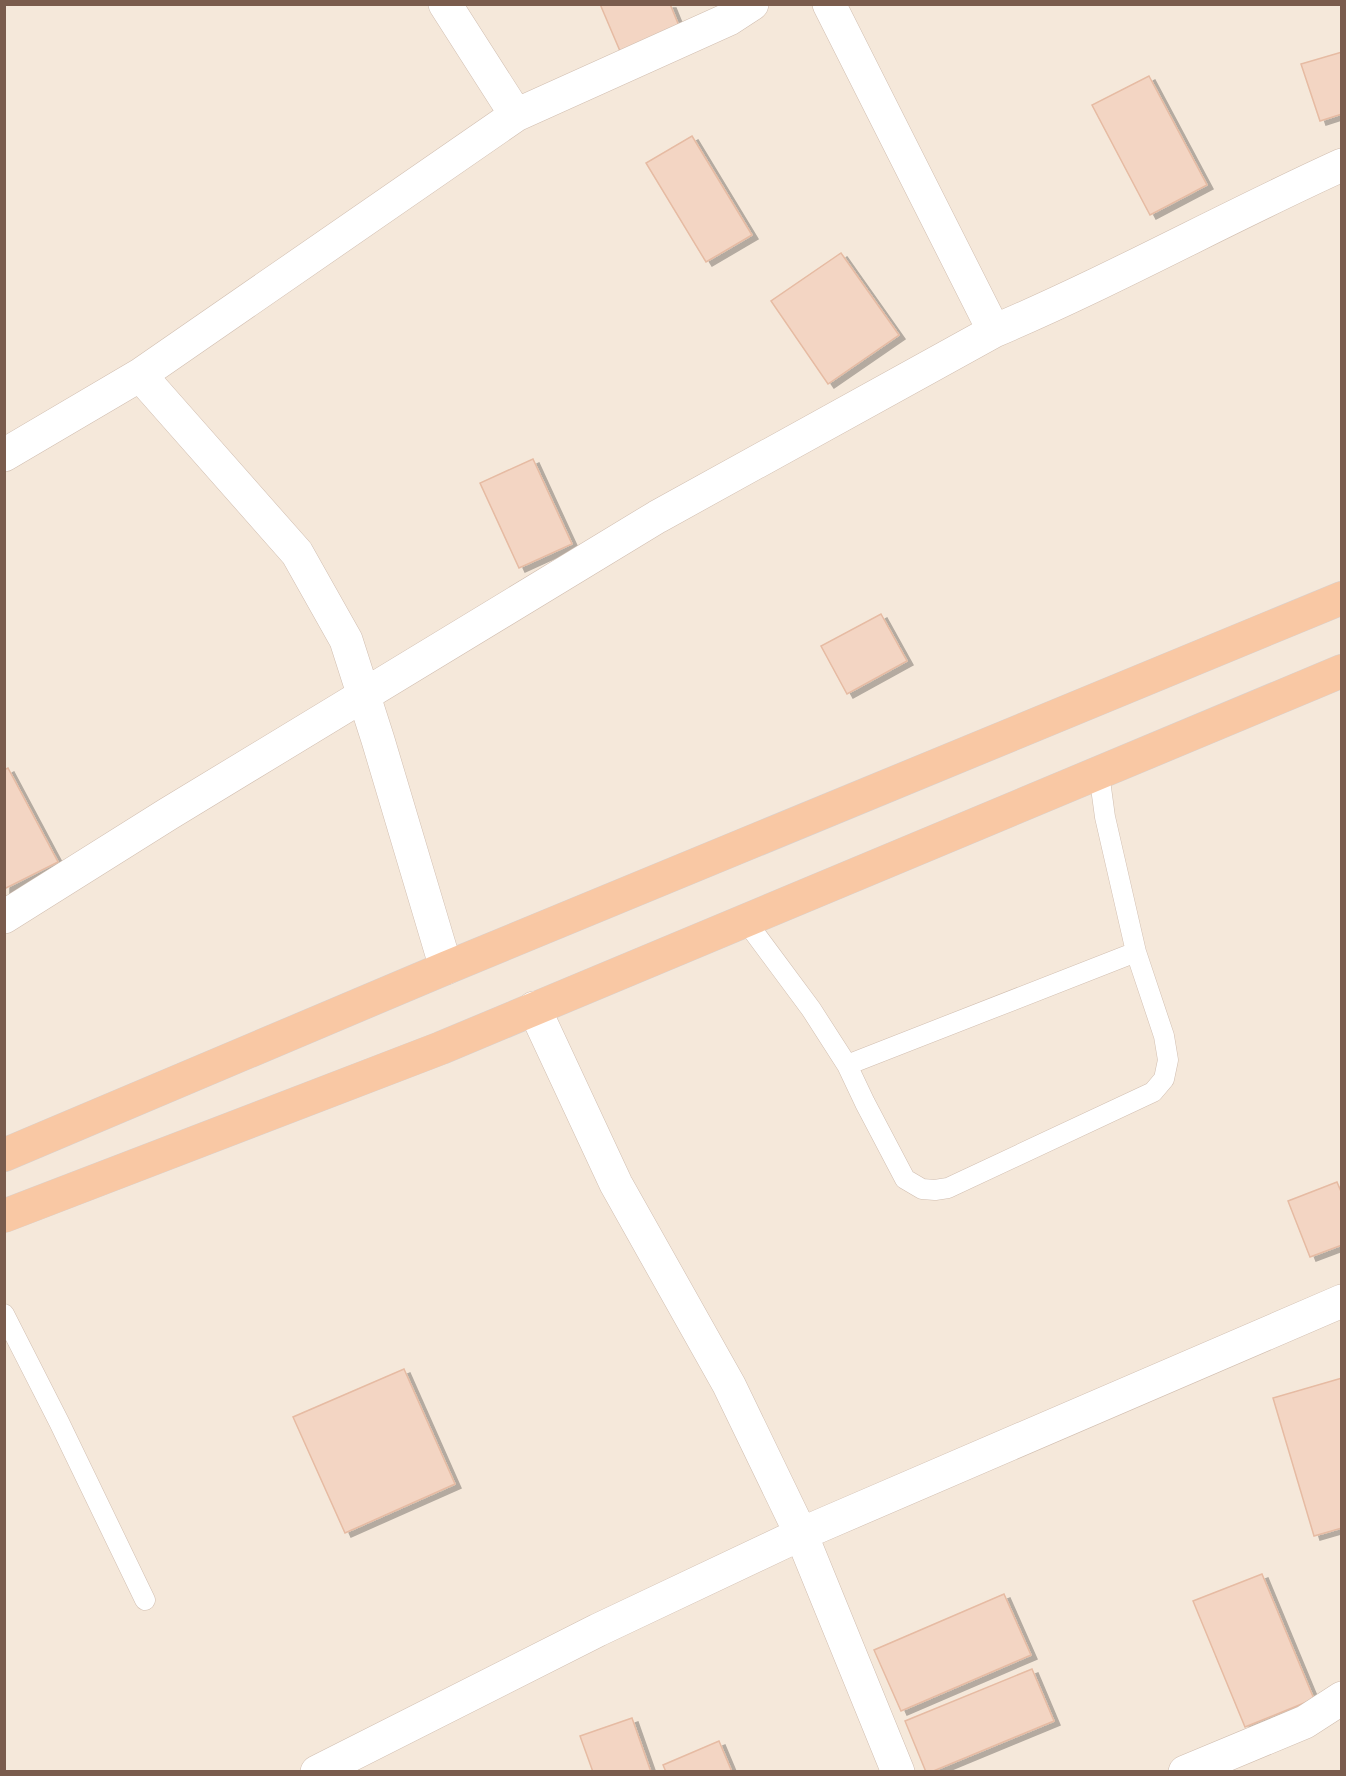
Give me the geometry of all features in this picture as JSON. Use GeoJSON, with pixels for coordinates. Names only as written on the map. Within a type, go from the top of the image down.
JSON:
{"type":"FeatureCollection","features":[{"type":"Feature","properties":{"kind":"highway"},"geometry":{"type":"LineString","coordinates":[[4,1155],[446,968],[1341,598]]}},
{"type":"Feature","properties":{"kind":"highway"},"geometry":{"type":"LineString","coordinates":[[4,1216],[441,1048],[1341,671]]}},
{"type":"Feature","properties":{"kind":"street"},"geometry":{"type":"LineString","coordinates":[[445,4],[516,115]]}},
{"type":"Feature","properties":{"kind":"street"},"geometry":{"type":"LineString","coordinates":[[4,455],[140,375],[516,115],[729,19],[752,4]]}},
{"type":"Feature","properties":{"kind":"street"},"geometry":{"type":"LineString","coordinates":[[829,4],[994,331]]}},
{"type":"Feature","properties":{"kind":"street"},"geometry":{"type":"LineString","coordinates":[[4,917],[168,814],[657,517],[994,331],[1052,306],[1281,192],[1341,165]]}},
{"type":"Feature","properties":{"kind":"street"},"geometry":{"type":"LineString","coordinates":[[140,375],[297,553],[346,640],[446,968]]}},
{"type":"Feature","properties":{"kind":"street"},"geometry":{"type":"LineString","coordinates":[[534,1008],[616,1184],[729,1385],[801,1534],[898,1772]]}},
{"type":"Feature","properties":{"kind":"street"},"geometry":{"type":"LineString","coordinates":[[317,1772],[598,1630],[801,1534],[1341,1301]]}},
{"type":"Feature","properties":{"kind":"street"},"geometry":{"type":"LineString","coordinates":[[1185,1772],[1305,1722],[1341,1698]]}},
{"type":"Feature","properties":{"kind":"lane"},"geometry":{"type":"LineString","coordinates":[[745,920],[811,1009],[847,1065],[905,1179],[922,1189],[948,1188],[1153,1092],[1164,1079],[1168,1060],[1164,1035],[1136,952],[1105,817],[1099,773]]}},
{"type":"Feature","properties":{"kind":"lane"},"geometry":{"type":"LineString","coordinates":[[847,1065],[1136,952]]}},
{"type":"Feature","properties":{"kind":"lane"},"geometry":{"type":"LineString","coordinates":[[4,1314],[145,1600]]}},
{"type":"Feature","properties":{"kind":"shaded area"},"geometry":{"type":"Polygon","coordinates":[[[5,5],[1341,5],[1341,1771],[5,1771],[5,5]]]}},
{"type":"Feature","properties":{"kind":"building"},"geometry":{"type":"Polygon","coordinates":[[[600,4],[670,4],[679,26],[620,51],[600,4]]]}},
{"type":"Feature","properties":{"kind":"building"},"geometry":{"type":"Polygon","coordinates":[[[1342,52],[1342,114],[1320,121],[1301,64],[1342,52]]]}},
{"type":"Feature","properties":{"kind":"building"},"geometry":{"type":"Polygon","coordinates":[[[1149,76],[1207,185],[1150,215],[1092,105],[1149,76]]]}},
{"type":"Feature","properties":{"kind":"building"},"geometry":{"type":"Polygon","coordinates":[[[692,136],[752,235],[706,262],[646,163],[692,136]]]}},
{"type":"Feature","properties":{"kind":"building"},"geometry":{"type":"Polygon","coordinates":[[[841,253],[899,335],[828,384],[771,301],[841,253]]]}},
{"type":"Feature","properties":{"kind":"building"},"geometry":{"type":"Polygon","coordinates":[[[533,459],[572,544],[519,568],[480,483],[533,459]]]}},
{"type":"Feature","properties":{"kind":"building"},"geometry":{"type":"Polygon","coordinates":[[[881,614],[907,661],[847,694],[821,646],[881,614]]]}},
{"type":"Feature","properties":{"kind":"building"},"geometry":{"type":"Polygon","coordinates":[[[8,768],[58,862],[4,889],[4,770],[8,768]]]}},
{"type":"Feature","properties":{"kind":"building"},"geometry":{"type":"Polygon","coordinates":[[[1337,1182],[1342,1194],[1342,1245],[1310,1257],[1288,1201],[1337,1182]]]}},
{"type":"Feature","properties":{"kind":"building"},"geometry":{"type":"Polygon","coordinates":[[[404,1369],[455,1484],[345,1533],[293,1417],[404,1369]]]}},
{"type":"Feature","properties":{"kind":"building"},"geometry":{"type":"Polygon","coordinates":[[[1342,1378],[1342,1528],[1314,1536],[1273,1398],[1342,1378]]]}},
{"type":"Feature","properties":{"kind":"building"},"geometry":{"type":"Polygon","coordinates":[[[1262,1574],[1314,1699],[1245,1727],[1193,1601],[1262,1574]]]}},
{"type":"Feature","properties":{"kind":"building"},"geometry":{"type":"Polygon","coordinates":[[[1004,1594],[1031,1655],[901,1711],[874,1650],[1004,1594]]]}},
{"type":"Feature","properties":{"kind":"building"},"geometry":{"type":"Polygon","coordinates":[[[1032,1669],[1054,1721],[931,1772],[926,1772],[905,1721],[1032,1669]]]}},
{"type":"Feature","properties":{"kind":"building"},"geometry":{"type":"Polygon","coordinates":[[[632,1718],[651,1772],[593,1772],[580,1736],[632,1718]]]}},
{"type":"Feature","properties":{"kind":"building"},"geometry":{"type":"Polygon","coordinates":[[[719,1741],[732,1772],[666,1772],[663,1765],[719,1741]]]}}]}
